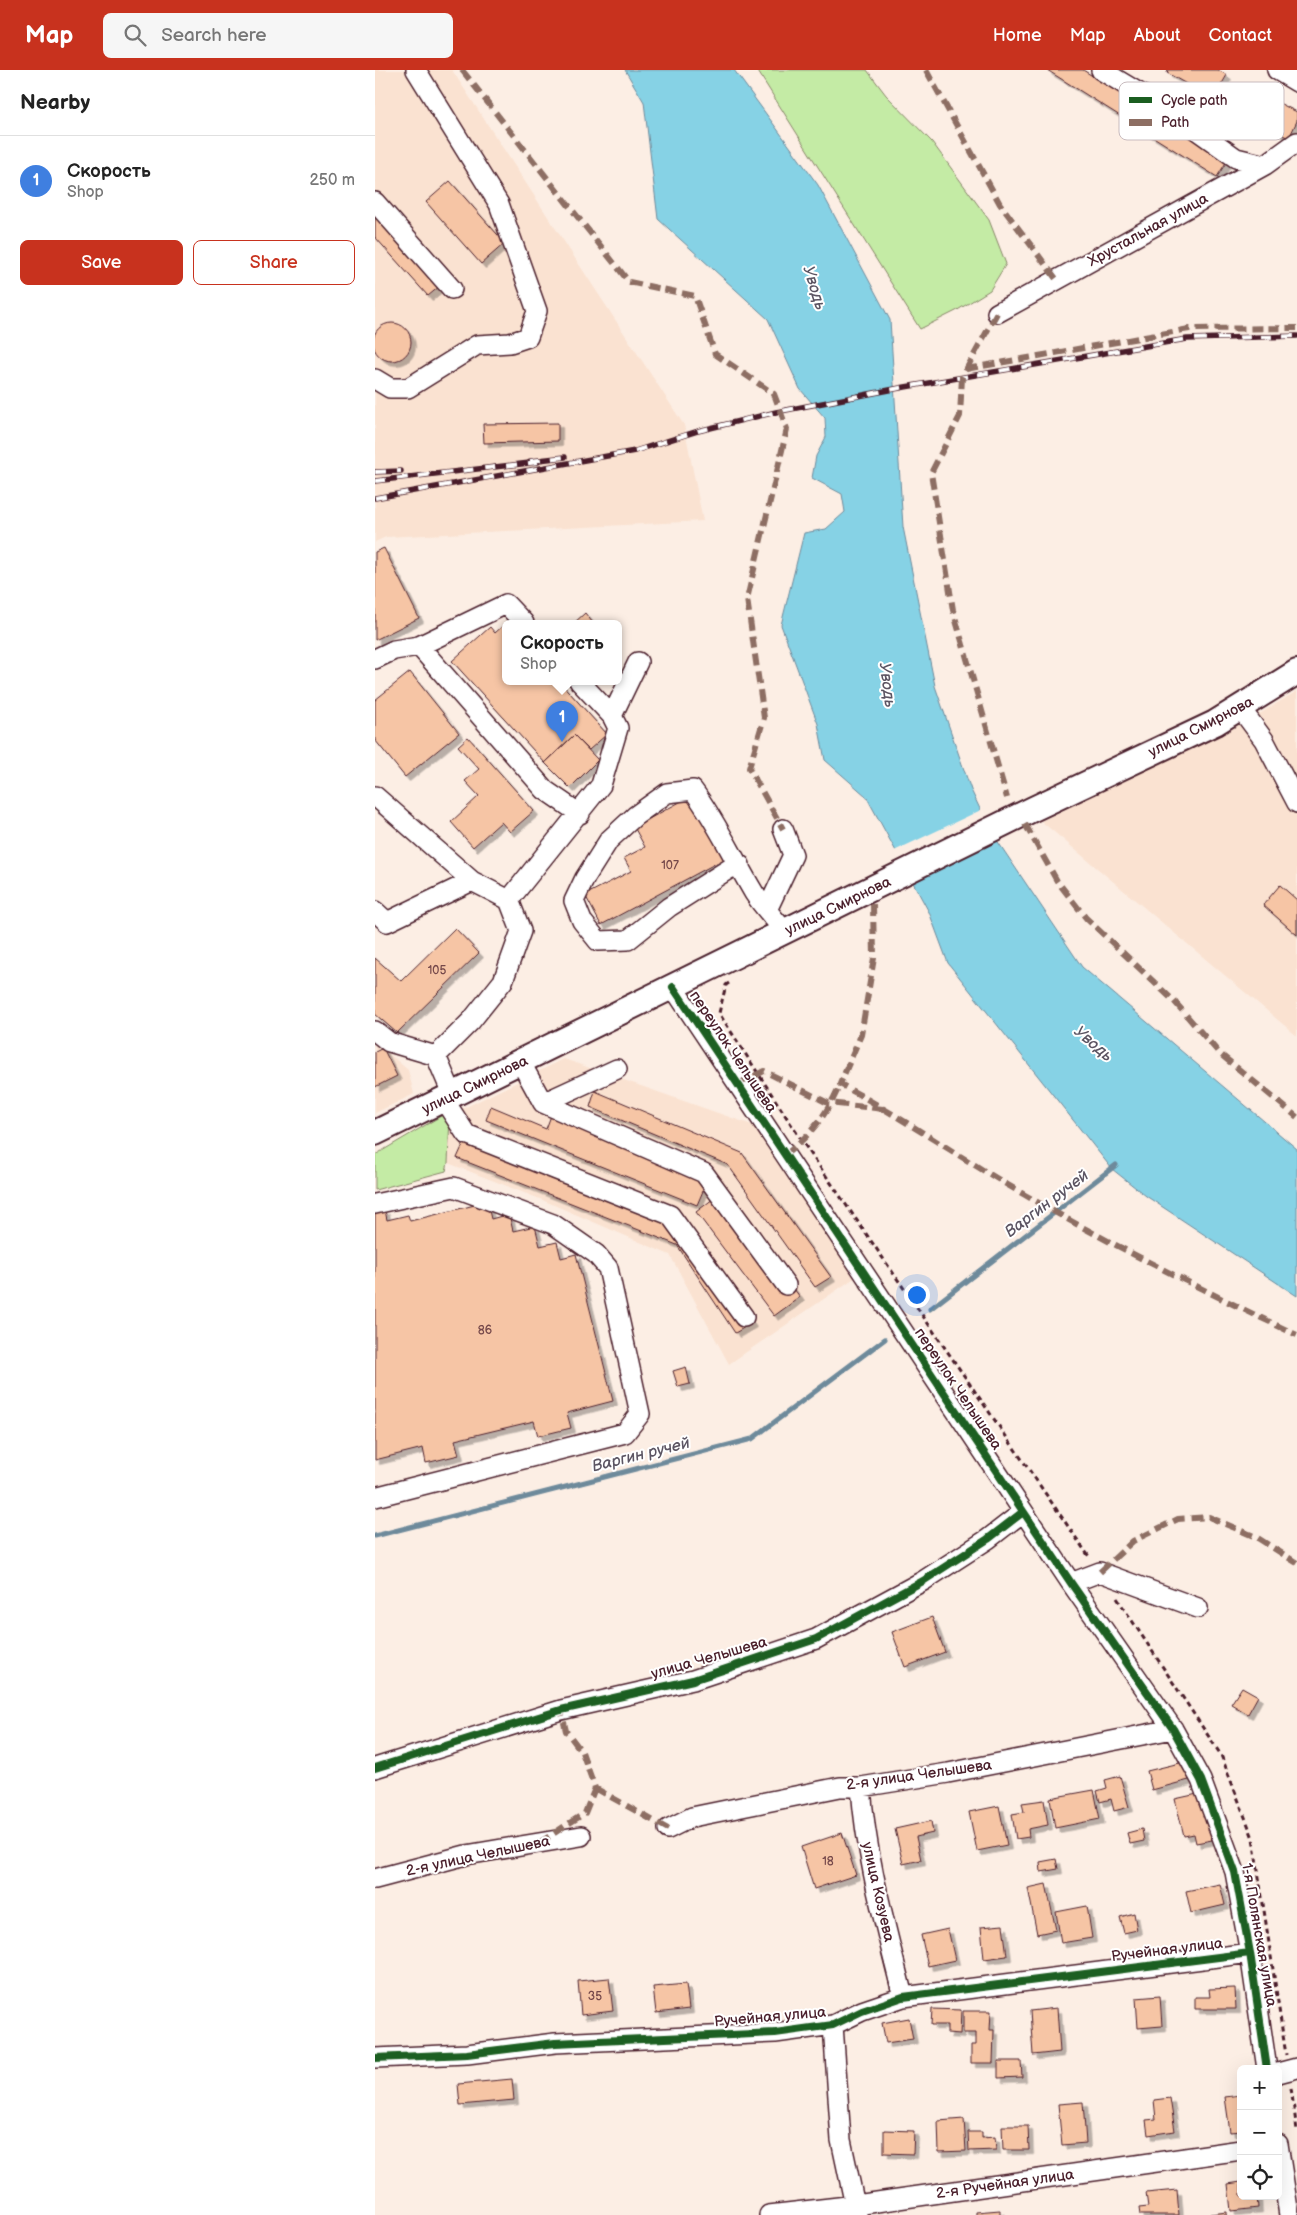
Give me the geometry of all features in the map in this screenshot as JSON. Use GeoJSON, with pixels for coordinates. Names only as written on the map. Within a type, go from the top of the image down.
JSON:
{"type":"FeatureCollection","features":[{"type":"Feature","properties":{"kind":"main road","name":"улица Смирнова"},"geometry":{"type":"LineString","coordinates":[[375,1134],[1033,809],[1241,709],[1297,672]]}},
{"type":"Feature","properties":{"kind":"street"},"geometry":{"type":"LineString","coordinates":[[375,379],[390,388],[408,388],[477,345],[510,343],[527,337],[537,310],[499,204],[416,70]]}},
{"type":"Feature","properties":{"kind":"street"},"geometry":{"type":"LineString","coordinates":[[1101,70],[1121,82]]}},
{"type":"Feature","properties":{"kind":"street"},"geometry":{"type":"LineString","coordinates":[[1277,70],[1297,82]]}},
{"type":"Feature","properties":{"kind":"street"},"geometry":{"type":"LineString","coordinates":[[1211,140],[1236,158],[1265,165]]}},
{"type":"Feature","properties":{"kind":"street","name":"Хрустальная улица"},"geometry":{"type":"LineString","coordinates":[[997,313],[1265,165],[1297,142]]}},
{"type":"Feature","properties":{"kind":"street"},"geometry":{"type":"LineString","coordinates":[[375,202],[452,289]]}},
{"type":"Feature","properties":{"kind":"street"},"geometry":{"type":"LineString","coordinates":[[375,659],[393,650],[419,646],[506,604],[521,620]]}},
{"type":"Feature","properties":{"kind":"street"},"geometry":{"type":"LineString","coordinates":[[419,646],[545,790],[580,814]]}},
{"type":"Feature","properties":{"kind":"street"},"geometry":{"type":"LineString","coordinates":[[612,716],[638,662]]}},
{"type":"Feature","properties":{"kind":"street"},"geometry":{"type":"LineString","coordinates":[[509,900],[580,814],[601,785],[618,728],[612,716],[583,685]]}},
{"type":"Feature","properties":{"kind":"street"},"geometry":{"type":"LineString","coordinates":[[1241,709],[1264,740],[1297,803]]}},
{"type":"Feature","properties":{"kind":"street"},"geometry":{"type":"LineString","coordinates":[[739,865],[729,869],[669,907],[628,940],[598,941],[582,921],[574,901],[585,878],[609,840],[635,816],[667,793],[693,790],[709,812],[739,865],[755,894],[785,932]]}},
{"type":"Feature","properties":{"kind":"street"},"geometry":{"type":"LineString","coordinates":[[375,796],[472,882],[509,900],[521,931],[503,981],[471,1020],[436,1056]]}},
{"type":"Feature","properties":{"kind":"street"},"geometry":{"type":"LineString","coordinates":[[767,910],[793,855],[783,829]]}},
{"type":"Feature","properties":{"kind":"street"},"geometry":{"type":"LineString","coordinates":[[375,911],[387,922],[472,882]]}},
{"type":"Feature","properties":{"kind":"street","name":"переулок Челышева"},"geometry":{"type":"LineString","coordinates":[[673,987],[1023,1512],[1173,1729]]}},
{"type":"Feature","properties":{"kind":"street"},"geometry":{"type":"LineString","coordinates":[[380,1039],[436,1056]]}},
{"type":"Feature","properties":{"kind":"street"},"geometry":{"type":"LineString","coordinates":[[436,1056],[448,1098],[466,1134],[670,1215],[744,1317]]}},
{"type":"Feature","properties":{"kind":"street"},"geometry":{"type":"LineString","coordinates":[[521,1063],[543,1103],[704,1173],[786,1285]]}},
{"type":"Feature","properties":{"kind":"street"},"geometry":{"type":"LineString","coordinates":[[543,1103],[617,1069]]}},
{"type":"Feature","properties":{"kind":"street"},"geometry":{"type":"LineString","coordinates":[[375,1204],[454,1187],[553,1224],[596,1254],[608,1268],[640,1414],[625,1434],[375,1497]]}},
{"type":"Feature","properties":{"kind":"street","name":"улица Челышева"},"geometry":{"type":"LineString","coordinates":[[375,1768],[561,1710],[693,1680],[816,1639],[923,1581],[988,1539],[1023,1512]]}},
{"type":"Feature","properties":{"kind":"street"},"geometry":{"type":"LineString","coordinates":[[1071,1583],[1100,1572],[1197,1608]]}},
{"type":"Feature","properties":{"kind":"street","name":"2-я улица Челышева"},"geometry":{"type":"LineString","coordinates":[[668,1829],[692,1817],[840,1787],[861,1787],[948,1773],[1173,1729]]}},
{"type":"Feature","properties":{"kind":"street","name":"1-я Полянская улица"},"geometry":{"type":"LineString","coordinates":[[1173,1729],[1201,1780],[1218,1820],[1235,1872],[1250,1953],[1266,2065]]}},
{"type":"Feature","properties":{"kind":"street","name":"улица Козуева"},"geometry":{"type":"LineString","coordinates":[[861,1787],[864,1826],[877,1892],[903,1997]]}},
{"type":"Feature","properties":{"kind":"street","name":"2-я улица Челышева"},"geometry":{"type":"LineString","coordinates":[[375,1879],[466,1855],[581,1836]]}},
{"type":"Feature","properties":{"kind":"street","name":"Ручейная улица"},"geometry":{"type":"LineString","coordinates":[[375,2058],[467,2054],[555,2043],[775,2033],[833,2025],[862,2011],[903,1997],[1250,1953]]}},
{"type":"Feature","properties":{"kind":"street"},"geometry":{"type":"LineString","coordinates":[[833,2025],[841,2140],[856,2210]]}},
{"type":"Feature","properties":{"kind":"street","name":"2-я Ручейная улица"},"geometry":{"type":"LineString","coordinates":[[769,2215],[856,2210],[1237,2151]]}},
{"type":"Feature","properties":{"kind":"street"},"geometry":{"type":"LineString","coordinates":[[1280,2155],[1289,2215]]}},
{"type":"Feature","properties":{"kind":"path"},"geometry":{"type":"LineString","coordinates":[[733,981],[726,985],[719,1013],[802,1141],[1100,1572],[1221,1755],[1253,1838],[1297,2130]]}},
{"type":"Feature","properties":{"kind":"shaded area"},"geometry":{"type":"Polygon","coordinates":[[[375,70],[452,70],[684,425],[703,521],[386,537],[375,542],[375,70]]]}},
{"type":"Feature","properties":{"kind":"shaded area"},"geometry":{"type":"Polygon","coordinates":[[[1297,691],[1297,1036],[1041,821],[1261,713],[1297,691]]]}},
{"type":"Feature","properties":{"kind":"shaded area"},"geometry":{"type":"Polygon","coordinates":[[[375,1042],[408,1070],[414,1094],[375,1113],[375,1042]]]}},
{"type":"Feature","properties":{"kind":"shaded area"},"geometry":{"type":"Polygon","coordinates":[[[564,1059],[772,1132],[866,1270],[729,1364],[670,1255],[540,1199],[448,1163],[450,1115],[564,1059]]]}},
{"type":"Feature","properties":{"kind":"green space"},"geometry":{"type":"Polygon","coordinates":[[[757,70],[867,70],[886,95],[932,142],[989,220],[1006,264],[990,290],[956,311],[920,329],[757,70]]]}},
{"type":"Feature","properties":{"kind":"green space"},"geometry":{"type":"Polygon","coordinates":[[[446,1113],[450,1115],[446,1171],[375,1190],[375,1155],[446,1113]]]}},
{"type":"Feature","properties":{"kind":"water","name":"Уводь"},"geometry":{"type":"Polygon","coordinates":[[[625,70],[734,70],[818,185],[890,320],[903,527],[935,686],[971,790],[990,830],[1082,967],[1297,1149],[1297,1296],[1146,1196],[1112,1169],[948,963],[929,912],[866,796],[825,760],[818,724],[781,625],[804,533],[826,529],[845,512],[842,494],[812,478],[816,456],[826,437],[825,418],[800,389],[768,319],[658,219],[644,102],[625,70]]]}},
{"type":"Feature","properties":{"kind":"pier"},"geometry":{"type":"Polygon","coordinates":[[[983,809],[999,838],[912,884],[894,851],[983,809]]]}},
{"type":"Feature","properties":{"kind":"building"},"geometry":{"type":"Polygon","coordinates":[[[1047,70],[1083,70],[1119,93],[1119,115],[1047,70]]]}},
{"type":"Feature","properties":{"kind":"building"},"geometry":{"type":"Polygon","coordinates":[[[1168,70],[1218,70],[1227,75],[1223,82],[1183,82],[1167,73],[1168,70]]]}},
{"type":"Feature","properties":{"kind":"building"},"geometry":{"type":"Polygon","coordinates":[[[1284,106],[1297,112],[1297,121],[1289,138],[1284,136],[1284,106]]]}},
{"type":"Feature","properties":{"kind":"building"},"geometry":{"type":"Polygon","coordinates":[[[1158,140],[1194,140],[1227,161],[1217,177],[1158,140]]]}},
{"type":"Feature","properties":{"kind":"building"},"geometry":{"type":"Polygon","coordinates":[[[450,181],[505,243],[481,264],[426,202],[450,181]]]}},
{"type":"Feature","properties":{"kind":"building"},"geometry":{"type":"Polygon","coordinates":[[[375,213],[440,286],[428,296],[375,237],[375,213]]]}},
{"type":"Feature","properties":{"kind":"building"},"geometry":{"type":"Polygon","coordinates":[[[392,323],[405,329],[411,342],[405,355],[392,361],[379,355],[373,342],[379,329],[392,323]]]}},
{"type":"Feature","properties":{"kind":"building"},"geometry":{"type":"Polygon","coordinates":[[[558,423],[558,441],[484,443],[483,424],[558,423]]]}},
{"type":"Feature","properties":{"kind":"building"},"geometry":{"type":"Polygon","coordinates":[[[384,548],[419,618],[375,640],[375,552],[384,548]]]}},
{"type":"Feature","properties":{"kind":"building"},"geometry":{"type":"Polygon","coordinates":[[[585,613],[591,620],[577,620],[585,613]]]}},
{"type":"Feature","properties":{"kind":"building"},"geometry":{"type":"Polygon","coordinates":[[[490,627],[495,633],[502,627],[502,685],[563,685],[607,734],[589,750],[574,735],[545,763],[452,661],[490,627]]]}},
{"type":"Feature","properties":{"kind":"building"},"geometry":{"type":"Polygon","coordinates":[[[410,672],[459,733],[405,777],[375,740],[375,700],[410,672]]]}},
{"type":"Feature","properties":{"kind":"building"},"geometry":{"type":"Polygon","coordinates":[[[574,735],[598,760],[570,788],[545,763],[574,735]]]}},
{"type":"Feature","properties":{"kind":"building"},"geometry":{"type":"Polygon","coordinates":[[[468,737],[534,811],[510,832],[501,822],[473,847],[451,822],[479,796],[465,781],[479,769],[458,746],[468,737]]]}},
{"type":"Feature","properties":{"kind":"building"},"geometry":{"type":"Polygon","coordinates":[[[691,796],[724,859],[601,925],[585,895],[631,871],[624,858],[645,847],[634,827],[691,796]]]}},
{"type":"Feature","properties":{"kind":"building"},"geometry":{"type":"Polygon","coordinates":[[[1280,885],[1297,900],[1297,935],[1263,905],[1280,885]]]}},
{"type":"Feature","properties":{"kind":"building"},"geometry":{"type":"Polygon","coordinates":[[[455,928],[479,953],[397,1033],[375,1014],[375,958],[401,981],[455,928]]]}},
{"type":"Feature","properties":{"kind":"building"},"geometry":{"type":"Polygon","coordinates":[[[383,1048],[397,1076],[375,1087],[375,1052],[383,1048]]]}},
{"type":"Feature","properties":{"kind":"building"},"geometry":{"type":"Polygon","coordinates":[[[595,1091],[742,1153],[831,1277],[815,1287],[728,1165],[590,1107],[595,1091]]]}},
{"type":"Feature","properties":{"kind":"building"},"geometry":{"type":"Polygon","coordinates":[[[491,1106],[546,1129],[552,1113],[709,1177],[697,1205],[486,1120],[491,1106]]]}},
{"type":"Feature","properties":{"kind":"building"},"geometry":{"type":"Polygon","coordinates":[[[466,1138],[689,1229],[752,1323],[735,1333],[677,1245],[457,1158],[466,1138]]]}},
{"type":"Feature","properties":{"kind":"building"},"geometry":{"type":"Polygon","coordinates":[[[722,1192],[800,1297],[774,1316],[696,1212],[722,1192]]]}},
{"type":"Feature","properties":{"kind":"building"},"geometry":{"type":"Polygon","coordinates":[[[487,1202],[491,1219],[509,1214],[513,1231],[535,1226],[540,1246],[557,1242],[561,1258],[576,1254],[613,1401],[567,1413],[571,1428],[538,1436],[534,1421],[455,1440],[459,1455],[426,1463],[423,1448],[375,1460],[375,1213],[385,1210],[387,1220],[408,1215],[410,1221],[487,1202]]]}},
{"type":"Feature","properties":{"kind":"building"},"geometry":{"type":"Polygon","coordinates":[[[686,1367],[690,1384],[678,1387],[673,1371],[686,1367]]]}},
{"type":"Feature","properties":{"kind":"building"},"geometry":{"type":"Polygon","coordinates":[[[932,1617],[945,1652],[905,1667],[892,1632],[932,1617]]]}},
{"type":"Feature","properties":{"kind":"building"},"geometry":{"type":"Polygon","coordinates":[[[1242,1687],[1258,1696],[1248,1714],[1231,1704],[1242,1687]]]}},
{"type":"Feature","properties":{"kind":"building"},"geometry":{"type":"Polygon","coordinates":[[[1184,1762],[1189,1780],[1152,1790],[1147,1771],[1184,1762]]]}},
{"type":"Feature","properties":{"kind":"building"},"geometry":{"type":"Polygon","coordinates":[[[1120,1776],[1129,1807],[1114,1811],[1111,1799],[1100,1802],[1097,1791],[1107,1788],[1105,1780],[1120,1776]]]}},
{"type":"Feature","properties":{"kind":"building"},"geometry":{"type":"Polygon","coordinates":[[[1094,1790],[1100,1819],[1055,1828],[1050,1798],[1094,1790]]]}},
{"type":"Feature","properties":{"kind":"building"},"geometry":{"type":"Polygon","coordinates":[[[1202,1793],[1212,1840],[1196,1843],[1194,1834],[1184,1836],[1175,1799],[1202,1793]]]}},
{"type":"Feature","properties":{"kind":"building"},"geometry":{"type":"Polygon","coordinates":[[[1044,1800],[1048,1825],[1028,1829],[1029,1837],[1016,1839],[1012,1814],[1024,1812],[1022,1803],[1044,1800]]]}},
{"type":"Feature","properties":{"kind":"building"},"geometry":{"type":"Polygon","coordinates":[[[999,1806],[1007,1845],[977,1851],[969,1812],[999,1806]]]}},
{"type":"Feature","properties":{"kind":"building"},"geometry":{"type":"Polygon","coordinates":[[[931,1821],[933,1833],[916,1837],[921,1860],[903,1864],[895,1829],[931,1821]]]}},
{"type":"Feature","properties":{"kind":"building"},"geometry":{"type":"Polygon","coordinates":[[[1142,1829],[1144,1841],[1130,1844],[1127,1833],[1142,1829]]]}},
{"type":"Feature","properties":{"kind":"building"},"geometry":{"type":"Polygon","coordinates":[[[842,1833],[856,1875],[814,1889],[801,1847],[842,1833]]]}},
{"type":"Feature","properties":{"kind":"building"},"geometry":{"type":"Polygon","coordinates":[[[1056,1859],[1058,1869],[1041,1872],[1040,1862],[1056,1859]]]}},
{"type":"Feature","properties":{"kind":"building"},"geometry":{"type":"Polygon","coordinates":[[[1046,1884],[1056,1930],[1037,1934],[1028,1888],[1046,1884]]]}},
{"type":"Feature","properties":{"kind":"building"},"geometry":{"type":"Polygon","coordinates":[[[1220,1884],[1225,1905],[1191,1913],[1186,1891],[1220,1884]]]}},
{"type":"Feature","properties":{"kind":"building"},"geometry":{"type":"Polygon","coordinates":[[[1087,1906],[1092,1938],[1061,1943],[1056,1912],[1087,1906]]]}},
{"type":"Feature","properties":{"kind":"building"},"geometry":{"type":"Polygon","coordinates":[[[1134,1913],[1137,1930],[1124,1933],[1120,1917],[1134,1913]]]}},
{"type":"Feature","properties":{"kind":"building"},"geometry":{"type":"Polygon","coordinates":[[[1003,1925],[1007,1956],[984,1959],[981,1927],[1003,1925]]]}},
{"type":"Feature","properties":{"kind":"building"},"geometry":{"type":"Polygon","coordinates":[[[948,1929],[955,1960],[928,1966],[921,1935],[948,1929]]]}},
{"type":"Feature","properties":{"kind":"building"},"geometry":{"type":"Polygon","coordinates":[[[609,1978],[613,2011],[581,2015],[578,1981],[609,1978]]]}},
{"type":"Feature","properties":{"kind":"building"},"geometry":{"type":"Polygon","coordinates":[[[686,1984],[689,2009],[656,2013],[653,1987],[686,1984]]]}},
{"type":"Feature","properties":{"kind":"building"},"geometry":{"type":"Polygon","coordinates":[[[1235,1988],[1236,2009],[1195,2009],[1195,1997],[1210,1997],[1209,1989],[1235,1988]]]}},
{"type":"Feature","properties":{"kind":"building"},"geometry":{"type":"Polygon","coordinates":[[[1160,1996],[1162,2026],[1138,2028],[1136,1998],[1160,1996]]]}},
{"type":"Feature","properties":{"kind":"building"},"geometry":{"type":"Polygon","coordinates":[[[1057,2008],[1060,2052],[1033,2055],[1030,2011],[1057,2008]]]}},
{"type":"Feature","properties":{"kind":"building"},"geometry":{"type":"Polygon","coordinates":[[[932,2009],[961,2010],[960,2034],[947,2033],[947,2025],[931,2025],[932,2009]]]}},
{"type":"Feature","properties":{"kind":"building"},"geometry":{"type":"Polygon","coordinates":[[[963,2011],[991,2011],[990,2030],[994,2030],[993,2063],[971,2063],[971,2045],[976,2045],[976,2033],[963,2033],[963,2011]]]}},
{"type":"Feature","properties":{"kind":"building"},"geometry":{"type":"Polygon","coordinates":[[[909,2018],[913,2039],[886,2043],[882,2023],[909,2018]]]}},
{"type":"Feature","properties":{"kind":"building"},"geometry":{"type":"Polygon","coordinates":[[[998,2061],[1021,2061],[1022,2077],[998,2078],[998,2061]]]}},
{"type":"Feature","properties":{"kind":"building"},"geometry":{"type":"Polygon","coordinates":[[[512,2079],[514,2100],[460,2105],[458,2084],[512,2079]]]}},
{"type":"Feature","properties":{"kind":"building"},"geometry":{"type":"Polygon","coordinates":[[[1237,2096],[1237,2131],[1230,2132],[1225,2097],[1237,2096]]]}},
{"type":"Feature","properties":{"kind":"building"},"geometry":{"type":"Polygon","coordinates":[[[1170,2098],[1175,2131],[1148,2135],[1146,2120],[1156,2119],[1154,2100],[1170,2098]]]}},
{"type":"Feature","properties":{"kind":"building"},"geometry":{"type":"Polygon","coordinates":[[[1083,2102],[1086,2143],[1062,2145],[1058,2104],[1083,2102]]]}},
{"type":"Feature","properties":{"kind":"building"},"geometry":{"type":"Polygon","coordinates":[[[964,2119],[966,2151],[939,2152],[938,2121],[964,2119]]]}},
{"type":"Feature","properties":{"kind":"building"},"geometry":{"type":"Polygon","coordinates":[[[1002,2126],[1028,2126],[1029,2150],[1003,2150],[1002,2126]]]}},
{"type":"Feature","properties":{"kind":"building"},"geometry":{"type":"Polygon","coordinates":[[[884,2130],[914,2131],[913,2154],[884,2153],[884,2130]]]}},
{"type":"Feature","properties":{"kind":"building"},"geometry":{"type":"Polygon","coordinates":[[[968,2132],[982,2132],[982,2138],[995,2137],[996,2150],[969,2151],[968,2132]]]}},
{"type":"Feature","properties":{"kind":"building"},"geometry":{"type":"Polygon","coordinates":[[[1237,2183],[1237,2200],[1257,2200],[1258,2208],[1231,2211],[1228,2184],[1237,2183]]]}},
{"type":"Feature","properties":{"kind":"building"},"geometry":{"type":"Polygon","coordinates":[[[1177,2190],[1179,2215],[1140,2215],[1139,2208],[1148,2207],[1146,2193],[1177,2190]]]}},
{"type":"Feature","properties":{"kind":"building"},"geometry":{"type":"Polygon","coordinates":[[[1000,2210],[1000,2215],[976,2215],[976,2212],[1000,2210]]]}},
{"type":"Feature","properties":{"kind":"building"},"geometry":{"type":"Polygon","coordinates":[[[1227,2212],[1227,2215],[1210,2215],[1210,2214],[1227,2212]]]}},
{"type":"Feature","properties":{"kind":"waterway","name":"Варгин ручей"},"geometry":{"type":"LineString","coordinates":[[930,1309],[1116,1165]]}},
{"type":"Feature","properties":{"kind":"waterway","name":"Варгин ручей"},"geometry":{"type":"LineString","coordinates":[[375,1536],[752,1439],[885,1339]]}},
{"type":"Feature","properties":{"kind":"railway"},"geometry":{"type":"LineString","coordinates":[[375,498],[635,451],[698,431],[776,412],[905,387],[1187,339],[1297,336]]}},
{"type":"Feature","properties":{"kind":"railway"},"geometry":{"type":"LineString","coordinates":[[530,461],[565,457]]}},
{"type":"Feature","properties":{"kind":"railway"},"geometry":{"type":"LineString","coordinates":[[375,481],[538,462]]}},
{"type":"Feature","properties":{"kind":"railway"},"geometry":{"type":"LineString","coordinates":[[375,472],[401,471]]}},
{"type":"Feature","properties":{"kind":"marked path"},"geometry":{"type":"LineString","coordinates":[[462,70],[629,282],[695,296],[715,354],[774,394],[787,429],[747,599],[764,718],[749,768],[783,829]]}},
{"type":"Feature","properties":{"kind":"marked path"},"geometry":{"type":"LineString","coordinates":[[926,70],[1000,204],[1057,280]]}},
{"type":"Feature","properties":{"kind":"marked path"},"geometry":{"type":"LineString","coordinates":[[997,313],[962,377],[960,416],[931,473],[953,610],[1007,798]]}},
{"type":"Feature","properties":{"kind":"marked path"},"geometry":{"type":"LineString","coordinates":[[966,369],[1189,329],[1297,328]]}},
{"type":"Feature","properties":{"kind":"marked path"},"geometry":{"type":"LineString","coordinates":[[1025,824],[1057,881],[1086,918],[1174,1001],[1219,1053],[1297,1117]]}},
{"type":"Feature","properties":{"kind":"marked path"},"geometry":{"type":"LineString","coordinates":[[873,904],[874,958],[861,1035],[840,1084],[1058,1214],[1159,1268],[1297,1335]]}},
{"type":"Feature","properties":{"kind":"marked path"},"geometry":{"type":"LineString","coordinates":[[738,1084],[764,1071],[828,1103],[884,1109]]}},
{"type":"Feature","properties":{"kind":"marked path"},"geometry":{"type":"LineString","coordinates":[[785,1155],[802,1140],[824,1114],[840,1084]]}},
{"type":"Feature","properties":{"kind":"marked path"},"geometry":{"type":"LineString","coordinates":[[1100,1572],[1133,1541],[1178,1519],[1209,1517],[1256,1537],[1297,1563]]}},
{"type":"Feature","properties":{"kind":"marked path"},"geometry":{"type":"LineString","coordinates":[[539,1843],[585,1813],[595,1788],[582,1752],[566,1731],[561,1710]]}},
{"type":"Feature","properties":{"kind":"marked path"},"geometry":{"type":"LineString","coordinates":[[595,1788],[668,1829]]}},
{"type":"Feature","properties":{"kind":"cycle path"},"geometry":{"type":"LineString","coordinates":[[673,987],[1071,1583],[1173,1729],[1201,1780],[1235,1872],[1250,1953],[1266,2065]]}},
{"type":"Feature","properties":{"kind":"cycle path"},"geometry":{"type":"LineString","coordinates":[[375,1768],[561,1710],[693,1680],[816,1639],[923,1581],[988,1539],[1023,1512]]}},
{"type":"Feature","properties":{"kind":"cycle path"},"geometry":{"type":"LineString","coordinates":[[375,2058],[467,2054],[555,2043],[775,2033],[833,2025],[862,2011],[903,1997],[1250,1953]]}},
{"type":"Feature","properties":{"kind":"place","name":"Скорость"},"geometry":{"type":"Point","coordinates":[562,742]}}]}
